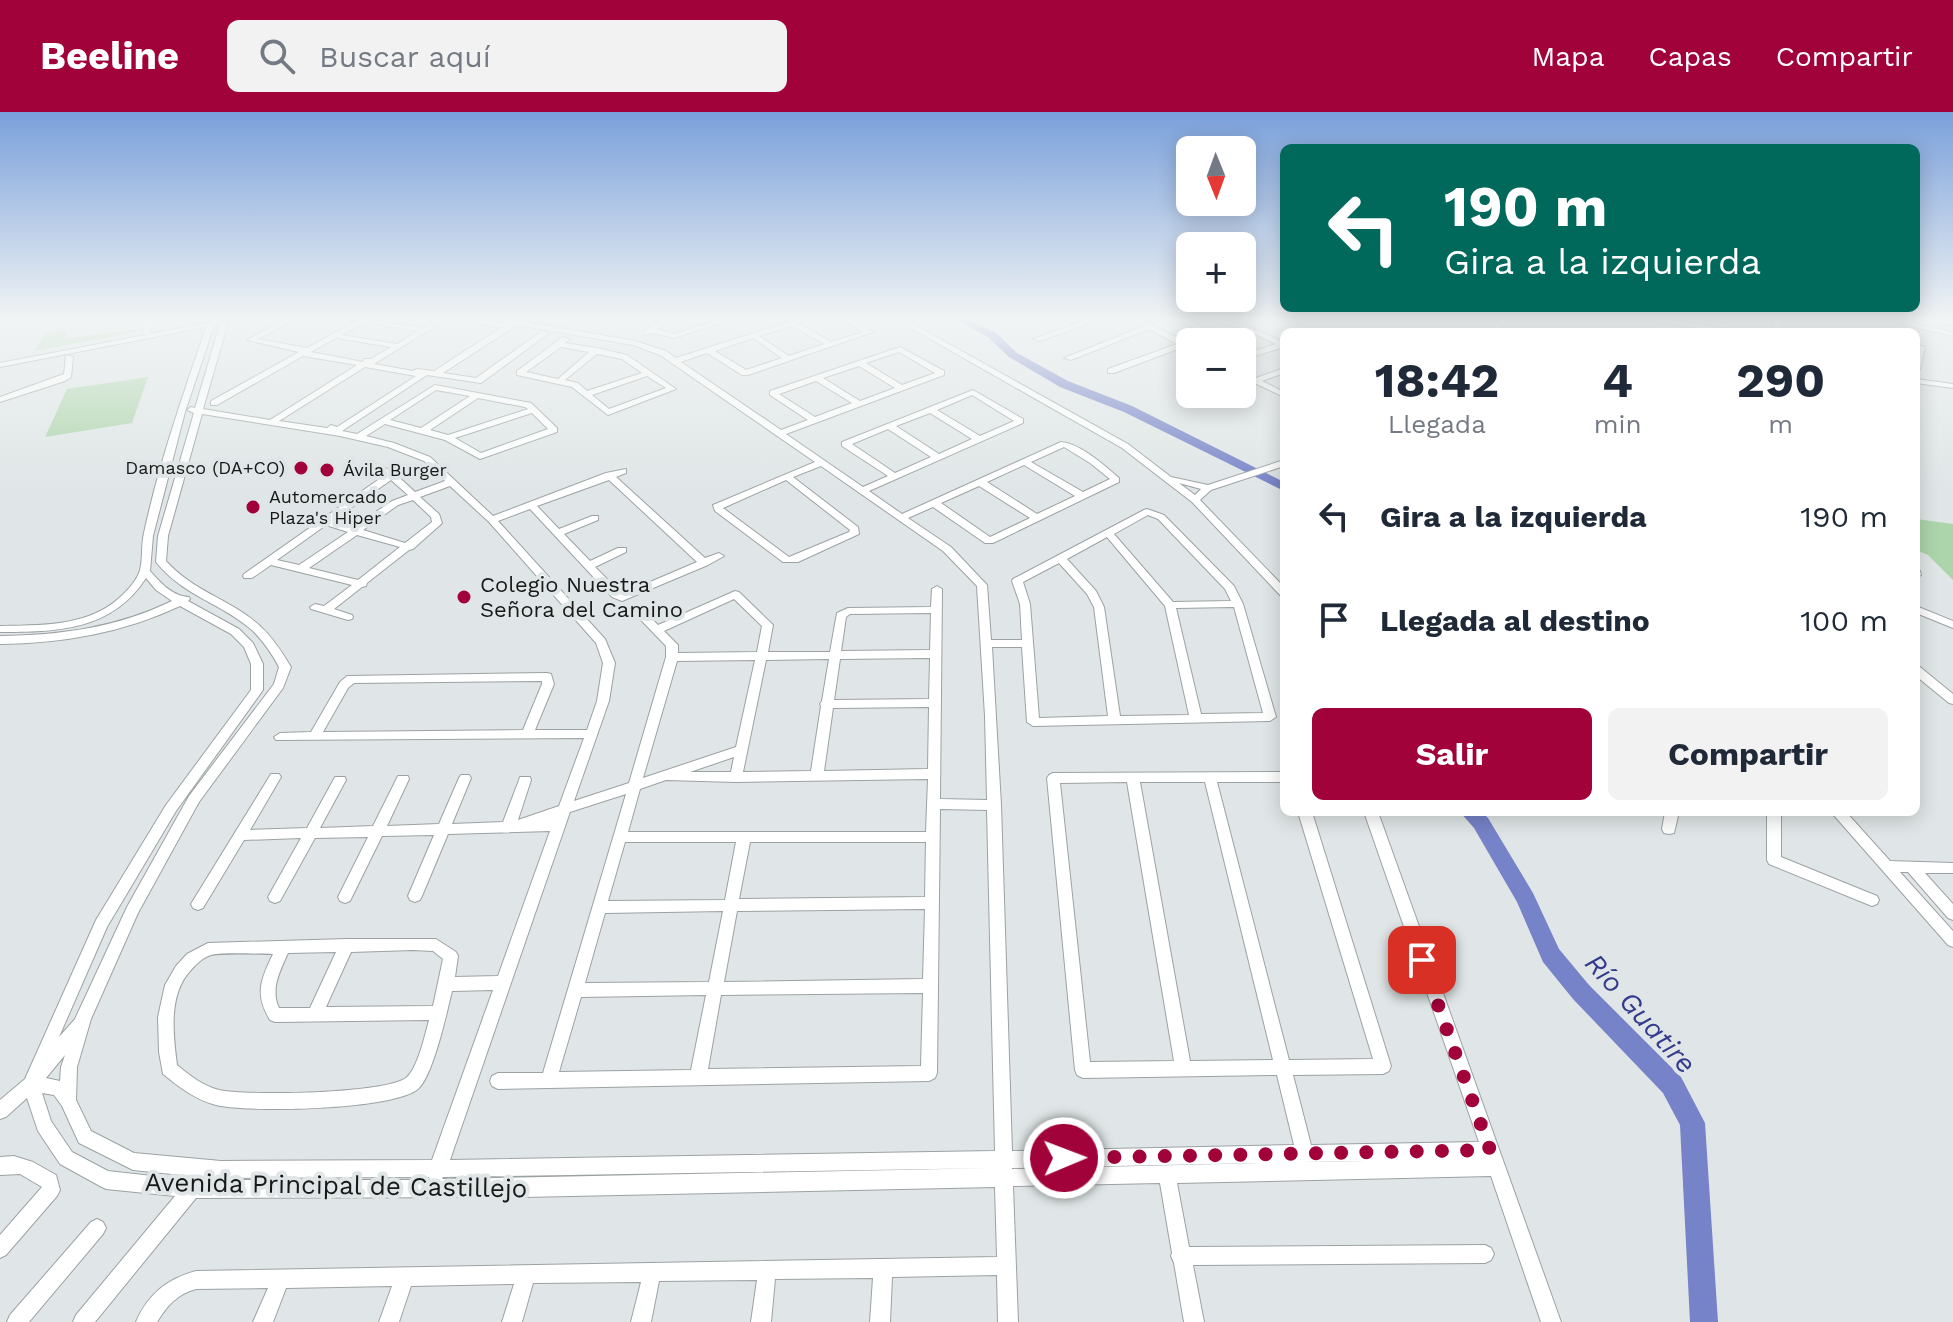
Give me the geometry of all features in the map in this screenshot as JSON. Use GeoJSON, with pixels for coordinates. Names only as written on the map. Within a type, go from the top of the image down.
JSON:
{"type":"FeatureCollection","features":[{"type":"Feature","properties":{"kind":"street"},"geometry":{"type":"LineString","coordinates":[[0,400],[67,375]]}},
{"type":"Feature","properties":{"kind":"street"},"geometry":{"type":"LineString","coordinates":[[128,598],[145,571],[148,536],[181,412],[196,375]]}},
{"type":"Feature","properties":{"kind":"street","name":"Avenida Principal de Castillejo"},"geometry":{"type":"LineString","coordinates":[[206,375],[163,536],[161,562],[220,621],[255,649],[261,668],[257,690],[171,808],[101,924],[31,1084],[44,1125],[66,1158],[106,1180],[191,1189],[431,1188],[1305,1154],[1493,1158]]}},
{"type":"Feature","properties":{"kind":"street"},"geometry":{"type":"LineString","coordinates":[[262,375],[214,403],[359,437],[427,459],[449,483],[492,520],[601,642],[609,663],[603,701],[431,1188]]}},
{"type":"Feature","properties":{"kind":"street"},"geometry":{"type":"LineString","coordinates":[[271,418],[344,375]]}},
{"type":"Feature","properties":{"kind":"street"},"geometry":{"type":"LineString","coordinates":[[181,412],[198,410],[271,418],[338,430],[422,375]]}},
{"type":"Feature","properties":{"kind":"street"},"geometry":{"type":"LineString","coordinates":[[445,375],[478,381],[486,375]]}},
{"type":"Feature","properties":{"kind":"street"},"geometry":{"type":"LineString","coordinates":[[534,375],[575,385],[608,412],[672,389],[653,375]]}},
{"type":"Feature","properties":{"kind":"street"},"geometry":{"type":"LineString","coordinates":[[561,380],[566,375]]}},
{"type":"Feature","properties":{"kind":"street"},"geometry":{"type":"LineString","coordinates":[[585,394],[641,375]]}},
{"type":"Feature","properties":{"kind":"street"},"geometry":{"type":"LineString","coordinates":[[696,375],[947,549],[982,585],[994,805],[1008,1322]]}},
{"type":"Feature","properties":{"kind":"street"},"geometry":{"type":"LineString","coordinates":[[815,421],[773,393],[824,375]]}},
{"type":"Feature","properties":{"kind":"street"},"geometry":{"type":"LineString","coordinates":[[880,375],[901,388]]}},
{"type":"Feature","properties":{"kind":"street"},"geometry":{"type":"LineString","coordinates":[[779,434],[934,375]]}},
{"type":"Feature","properties":{"kind":"street"},"geometry":{"type":"LineString","coordinates":[[999,375],[1125,446],[1195,500],[1280,589]]}},
{"type":"Feature","properties":{"kind":"street"},"geometry":{"type":"LineString","coordinates":[[817,378],[859,404]]}},
{"type":"Feature","properties":{"kind":"street"},"geometry":{"type":"LineString","coordinates":[[1256,381],[1280,393]]}},
{"type":"Feature","properties":{"kind":"street"},"geometry":{"type":"LineString","coordinates":[[1920,382],[1953,386]]}},
{"type":"Feature","properties":{"kind":"street"},"geometry":{"type":"LineString","coordinates":[[359,437],[435,387],[528,405],[554,430],[480,456],[448,438],[384,421]]}},
{"type":"Feature","properties":{"kind":"street"},"geometry":{"type":"LineString","coordinates":[[861,491],[1020,421],[973,392],[845,444],[894,476]]}},
{"type":"Feature","properties":{"kind":"street"},"geometry":{"type":"LineString","coordinates":[[423,431],[477,395]]}},
{"type":"Feature","properties":{"kind":"street"},"geometry":{"type":"LineString","coordinates":[[930,409],[979,439]]}},
{"type":"Feature","properties":{"kind":"street"},"geometry":{"type":"LineString","coordinates":[[448,438],[534,410]]}},
{"type":"Feature","properties":{"kind":"street"},"geometry":{"type":"LineString","coordinates":[[889,426],[938,457]]}},
{"type":"Feature","properties":{"kind":"street"},"geometry":{"type":"LineString","coordinates":[[900,518],[1064,444],[1093,461],[1116,480],[989,541],[934,503]]}},
{"type":"Feature","properties":{"kind":"street"},"geometry":{"type":"LineString","coordinates":[[1025,462],[1082,496]]}},
{"type":"Feature","properties":{"kind":"street"},"geometry":{"type":"LineString","coordinates":[[787,477],[855,529],[854,534],[794,560],[787,560],[718,509],[718,505],[820,463]]}},
{"type":"Feature","properties":{"kind":"street"},"geometry":{"type":"LineString","coordinates":[[1195,500],[1208,488],[1280,464]]}},
{"type":"Feature","properties":{"kind":"street"},"geometry":{"type":"LineString","coordinates":[[348,617],[321,608],[362,584],[437,523],[436,516],[391,475],[372,465]]}},
{"type":"Feature","properties":{"kind":"street"},"geometry":{"type":"LineString","coordinates":[[492,520],[623,471]]}},
{"type":"Feature","properties":{"kind":"street"},"geometry":{"type":"LineString","coordinates":[[248,576],[391,475]]}},
{"type":"Feature","properties":{"kind":"street"},"geometry":{"type":"LineString","coordinates":[[609,475],[704,563]]}},
{"type":"Feature","properties":{"kind":"street"},"geometry":{"type":"LineString","coordinates":[[1165,477],[1208,488]]}},
{"type":"Feature","properties":{"kind":"street"},"geometry":{"type":"LineString","coordinates":[[980,482],[1037,518]]}},
{"type":"Feature","properties":{"kind":"street"},"geometry":{"type":"LineString","coordinates":[[301,569],[395,503],[449,483]]}},
{"type":"Feature","properties":{"kind":"street"},"geometry":{"type":"LineString","coordinates":[[531,505],[622,598],[719,556]]}},
{"type":"Feature","properties":{"kind":"street"},"geometry":{"type":"LineString","coordinates":[[1147,512],[1161,517],[1230,588],[1238,604],[1270,717],[1033,722],[1025,604],[1017,581],[1060,557],[1147,512]]}},
{"type":"Feature","properties":{"kind":"street"},"geometry":{"type":"LineString","coordinates":[[558,533],[595,518]]}},
{"type":"Feature","properties":{"kind":"street"},"geometry":{"type":"LineString","coordinates":[[325,522],[409,547]]}},
{"type":"Feature","properties":{"kind":"street"},"geometry":{"type":"LineString","coordinates":[[1108,533],[1170,605],[1196,718]]}},
{"type":"Feature","properties":{"kind":"street"},"geometry":{"type":"LineString","coordinates":[[590,565],[622,550]]}},
{"type":"Feature","properties":{"kind":"street"},"geometry":{"type":"LineString","coordinates":[[1060,557],[1092,593],[1099,607],[1115,720]]}},
{"type":"Feature","properties":{"kind":"street"},"geometry":{"type":"LineString","coordinates":[[269,561],[362,584]]}},
{"type":"Feature","properties":{"kind":"street","name":"Avenida Principal de Castillejo"},"geometry":{"type":"LineString","coordinates":[[145,571],[161,587],[191,593],[239,612],[271,641],[285,667],[279,685],[194,799],[132,911],[83,1019],[69,1067],[68,1100],[85,1137],[133,1161],[208,1169],[1004,1168],[1167,1174],[1493,1158]]}},
{"type":"Feature","properties":{"kind":"street"},"geometry":{"type":"LineString","coordinates":[[0,629],[69,626],[110,611],[128,598],[161,587]]}},
{"type":"Feature","properties":{"kind":"street"},"geometry":{"type":"LineString","coordinates":[[498,1081],[929,1073],[937,589]]}},
{"type":"Feature","properties":{"kind":"street"},"geometry":{"type":"LineString","coordinates":[[0,640],[100,633],[130,625],[191,593]]}},
{"type":"Feature","properties":{"kind":"street"},"geometry":{"type":"LineString","coordinates":[[658,629],[735,594],[768,625],[736,777]]}},
{"type":"Feature","properties":{"kind":"street"},"geometry":{"type":"LineString","coordinates":[[1170,605],[1238,604]]}},
{"type":"Feature","properties":{"kind":"street"},"geometry":{"type":"LineString","coordinates":[[817,776],[832,655],[841,615],[848,611],[937,610]]}},
{"type":"Feature","properties":{"kind":"street"},"geometry":{"type":"LineString","coordinates":[[1920,611],[1953,625]]}},
{"type":"Feature","properties":{"kind":"street"},"geometry":{"type":"LineString","coordinates":[[549,1080],[672,657],[672,645],[643,616]]}},
{"type":"Feature","properties":{"kind":"street"},"geometry":{"type":"LineString","coordinates":[[986,644],[1029,643]]}},
{"type":"Feature","properties":{"kind":"street"},"geometry":{"type":"LineString","coordinates":[[672,657],[937,654]]}},
{"type":"Feature","properties":{"kind":"street"},"geometry":{"type":"LineString","coordinates":[[1920,673],[1953,700]]}},
{"type":"Feature","properties":{"kind":"street"},"geometry":{"type":"LineString","coordinates":[[314,737],[344,685],[351,679],[547,677],[548,684],[527,735]]}},
{"type":"Feature","properties":{"kind":"street"},"geometry":{"type":"LineString","coordinates":[[826,704],[936,703]]}},
{"type":"Feature","properties":{"kind":"street"},"geometry":{"type":"LineString","coordinates":[[280,737],[591,734]]}},
{"type":"Feature","properties":{"kind":"street"},"geometry":{"type":"LineString","coordinates":[[508,828],[637,782],[659,778],[742,750]]}},
{"type":"Feature","properties":{"kind":"street"},"geometry":{"type":"LineString","coordinates":[[659,778],[935,774]]}},
{"type":"Feature","properties":{"kind":"street"},"geometry":{"type":"LineString","coordinates":[[198,904],[275,777]]}},
{"type":"Feature","properties":{"kind":"street"},"geometry":{"type":"LineString","coordinates":[[1280,777],[1053,778],[1083,1070],[1383,1066],[1306,816]]}},
{"type":"Feature","properties":{"kind":"street"},"geometry":{"type":"LineString","coordinates":[[415,896],[465,778]]}},
{"type":"Feature","properties":{"kind":"street"},"geometry":{"type":"LineString","coordinates":[[1133,778],[1183,1069]]}},
{"type":"Feature","properties":{"kind":"street"},"geometry":{"type":"LineString","coordinates":[[1210,778],[1305,1154]]}},
{"type":"Feature","properties":{"kind":"street"},"geometry":{"type":"LineString","coordinates":[[345,897],[403,779]]}},
{"type":"Feature","properties":{"kind":"street"},"geometry":{"type":"LineString","coordinates":[[275,897],[340,780]]}},
{"type":"Feature","properties":{"kind":"street"},"geometry":{"type":"LineString","coordinates":[[508,828],[525,780]]}},
{"type":"Feature","properties":{"kind":"street"},"geometry":{"type":"LineString","coordinates":[[934,804],[994,805]]}},
{"type":"Feature","properties":{"kind":"street"},"geometry":{"type":"LineString","coordinates":[[1372,816],[1551,1322]]}},
{"type":"Feature","properties":{"kind":"street"},"geometry":{"type":"LineString","coordinates":[[1669,829],[1671,816]]}},
{"type":"Feature","properties":{"kind":"street"},"geometry":{"type":"LineString","coordinates":[[1774,816],[1774,860],[1872,900]]}},
{"type":"Feature","properties":{"kind":"street"},"geometry":{"type":"LineString","coordinates":[[1842,816],[1953,941]]}},
{"type":"Feature","properties":{"kind":"street"},"geometry":{"type":"LineString","coordinates":[[241,835],[558,826]]}},
{"type":"Feature","properties":{"kind":"street"},"geometry":{"type":"LineString","coordinates":[[619,837],[934,837]]}},
{"type":"Feature","properties":{"kind":"street"},"geometry":{"type":"LineString","coordinates":[[698,1077],[744,837]]}},
{"type":"Feature","properties":{"kind":"street"},"geometry":{"type":"LineString","coordinates":[[1887,866],[1953,868]]}},
{"type":"Feature","properties":{"kind":"street"},"geometry":{"type":"LineString","coordinates":[[1912,867],[1953,914]]}},
{"type":"Feature","properties":{"kind":"street"},"geometry":{"type":"LineString","coordinates":[[599,907],[731,903],[932,903]]}},
{"type":"Feature","properties":{"kind":"street"},"geometry":{"type":"LineString","coordinates":[[314,1016],[347,945]]}},
{"type":"Feature","properties":{"kind":"street"},"geometry":{"type":"LineString","coordinates":[[347,945],[436,945],[451,956],[449,984],[413,1082],[399,1092],[372,1096],[225,1099],[193,1089],[169,1069],[164,1026],[173,981],[190,957],[208,949],[347,945]]}},
{"type":"Feature","properties":{"kind":"street"},"geometry":{"type":"LineString","coordinates":[[284,947],[267,984],[269,1008],[275,1015],[438,1013]]}},
{"type":"Feature","properties":{"kind":"street"},"geometry":{"type":"LineString","coordinates":[[449,984],[503,983]]}},
{"type":"Feature","properties":{"kind":"street"},"geometry":{"type":"LineString","coordinates":[[575,990],[931,986]]}},
{"type":"Feature","properties":{"kind":"street"},"geometry":{"type":"LineString","coordinates":[[0,1111],[31,1084],[83,1019]]}},
{"type":"Feature","properties":{"kind":"street"},"geometry":{"type":"LineString","coordinates":[[31,1084],[58,1088],[68,1100]]}},
{"type":"Feature","properties":{"kind":"street"},"geometry":{"type":"LineString","coordinates":[[0,1166],[14,1163],[24,1166],[50,1181],[51,1190],[0,1249]]}},
{"type":"Feature","properties":{"kind":"street"},"geometry":{"type":"LineString","coordinates":[[83,1322],[208,1169]]}},
{"type":"Feature","properties":{"kind":"street"},"geometry":{"type":"LineString","coordinates":[[1167,1174],[1194,1322]]}},
{"type":"Feature","properties":{"kind":"street"},"geometry":{"type":"LineString","coordinates":[[17,1322],[97,1228]]}},
{"type":"Feature","properties":{"kind":"street"},"geometry":{"type":"LineString","coordinates":[[1180,1256],[1485,1254]]}},
{"type":"Feature","properties":{"kind":"street"},"geometry":{"type":"LineString","coordinates":[[146,1322],[159,1297],[178,1284],[196,1280],[1005,1266]]}},
{"type":"Feature","properties":{"kind":"street"},"geometry":{"type":"LineString","coordinates":[[880,1322],[883,1268]]}},
{"type":"Feature","properties":{"kind":"street"},"geometry":{"type":"LineString","coordinates":[[761,1322],[767,1270]]}},
{"type":"Feature","properties":{"kind":"street"},"geometry":{"type":"LineString","coordinates":[[641,1322],[652,1272]]}},
{"type":"Feature","properties":{"kind":"street"},"geometry":{"type":"LineString","coordinates":[[512,1322],[526,1274]]}},
{"type":"Feature","properties":{"kind":"street"},"geometry":{"type":"LineString","coordinates":[[389,1322],[405,1276]]}},
{"type":"Feature","properties":{"kind":"street"},"geometry":{"type":"LineString","coordinates":[[263,1322],[281,1278]]}},
{"type":"Feature","properties":{"kind":"green space"},"geometry":{"type":"Polygon","coordinates":[[[148,377],[132,423],[45,437],[67,389],[148,377]]]}},
{"type":"Feature","properties":{"kind":"green space"},"geometry":{"type":"Polygon","coordinates":[[[1920,520],[1953,524],[1953,580],[1928,555],[1920,552],[1920,520]]]}},
{"type":"Feature","properties":{"kind":"waterway","name":"Río Guatire"},"geometry":{"type":"LineString","coordinates":[[1049,375],[1128,409],[1280,485]]}},
{"type":"Feature","properties":{"kind":"waterway","name":"Río Guatire"},"geometry":{"type":"LineString","coordinates":[[1474,816],[1526,899],[1551,955],[1581,992],[1672,1085],[1692,1123],[1704,1322]]}},
{"type":"Feature","properties":{"kind":"place","name":"Damasco (DA+CO)"},"geometry":{"type":"Point","coordinates":[301,468]}},
{"type":"Feature","properties":{"kind":"place","name":"Ávila Burger"},"geometry":{"type":"Point","coordinates":[327,470]}},
{"type":"Feature","properties":{"kind":"place","name":"Automercado Plaza's Hiper"},"geometry":{"type":"Point","coordinates":[253,507]}},
{"type":"Feature","properties":{"kind":"place","name":"Colegio Nuestra Señora del Camino"},"geometry":{"type":"Point","coordinates":[464,597]}},
{"type":"Feature","properties":{"kind":"route"},"geometry":{"type":"LineString","coordinates":[[1064,1158],[1490,1150],[1422,960]]}}]}
